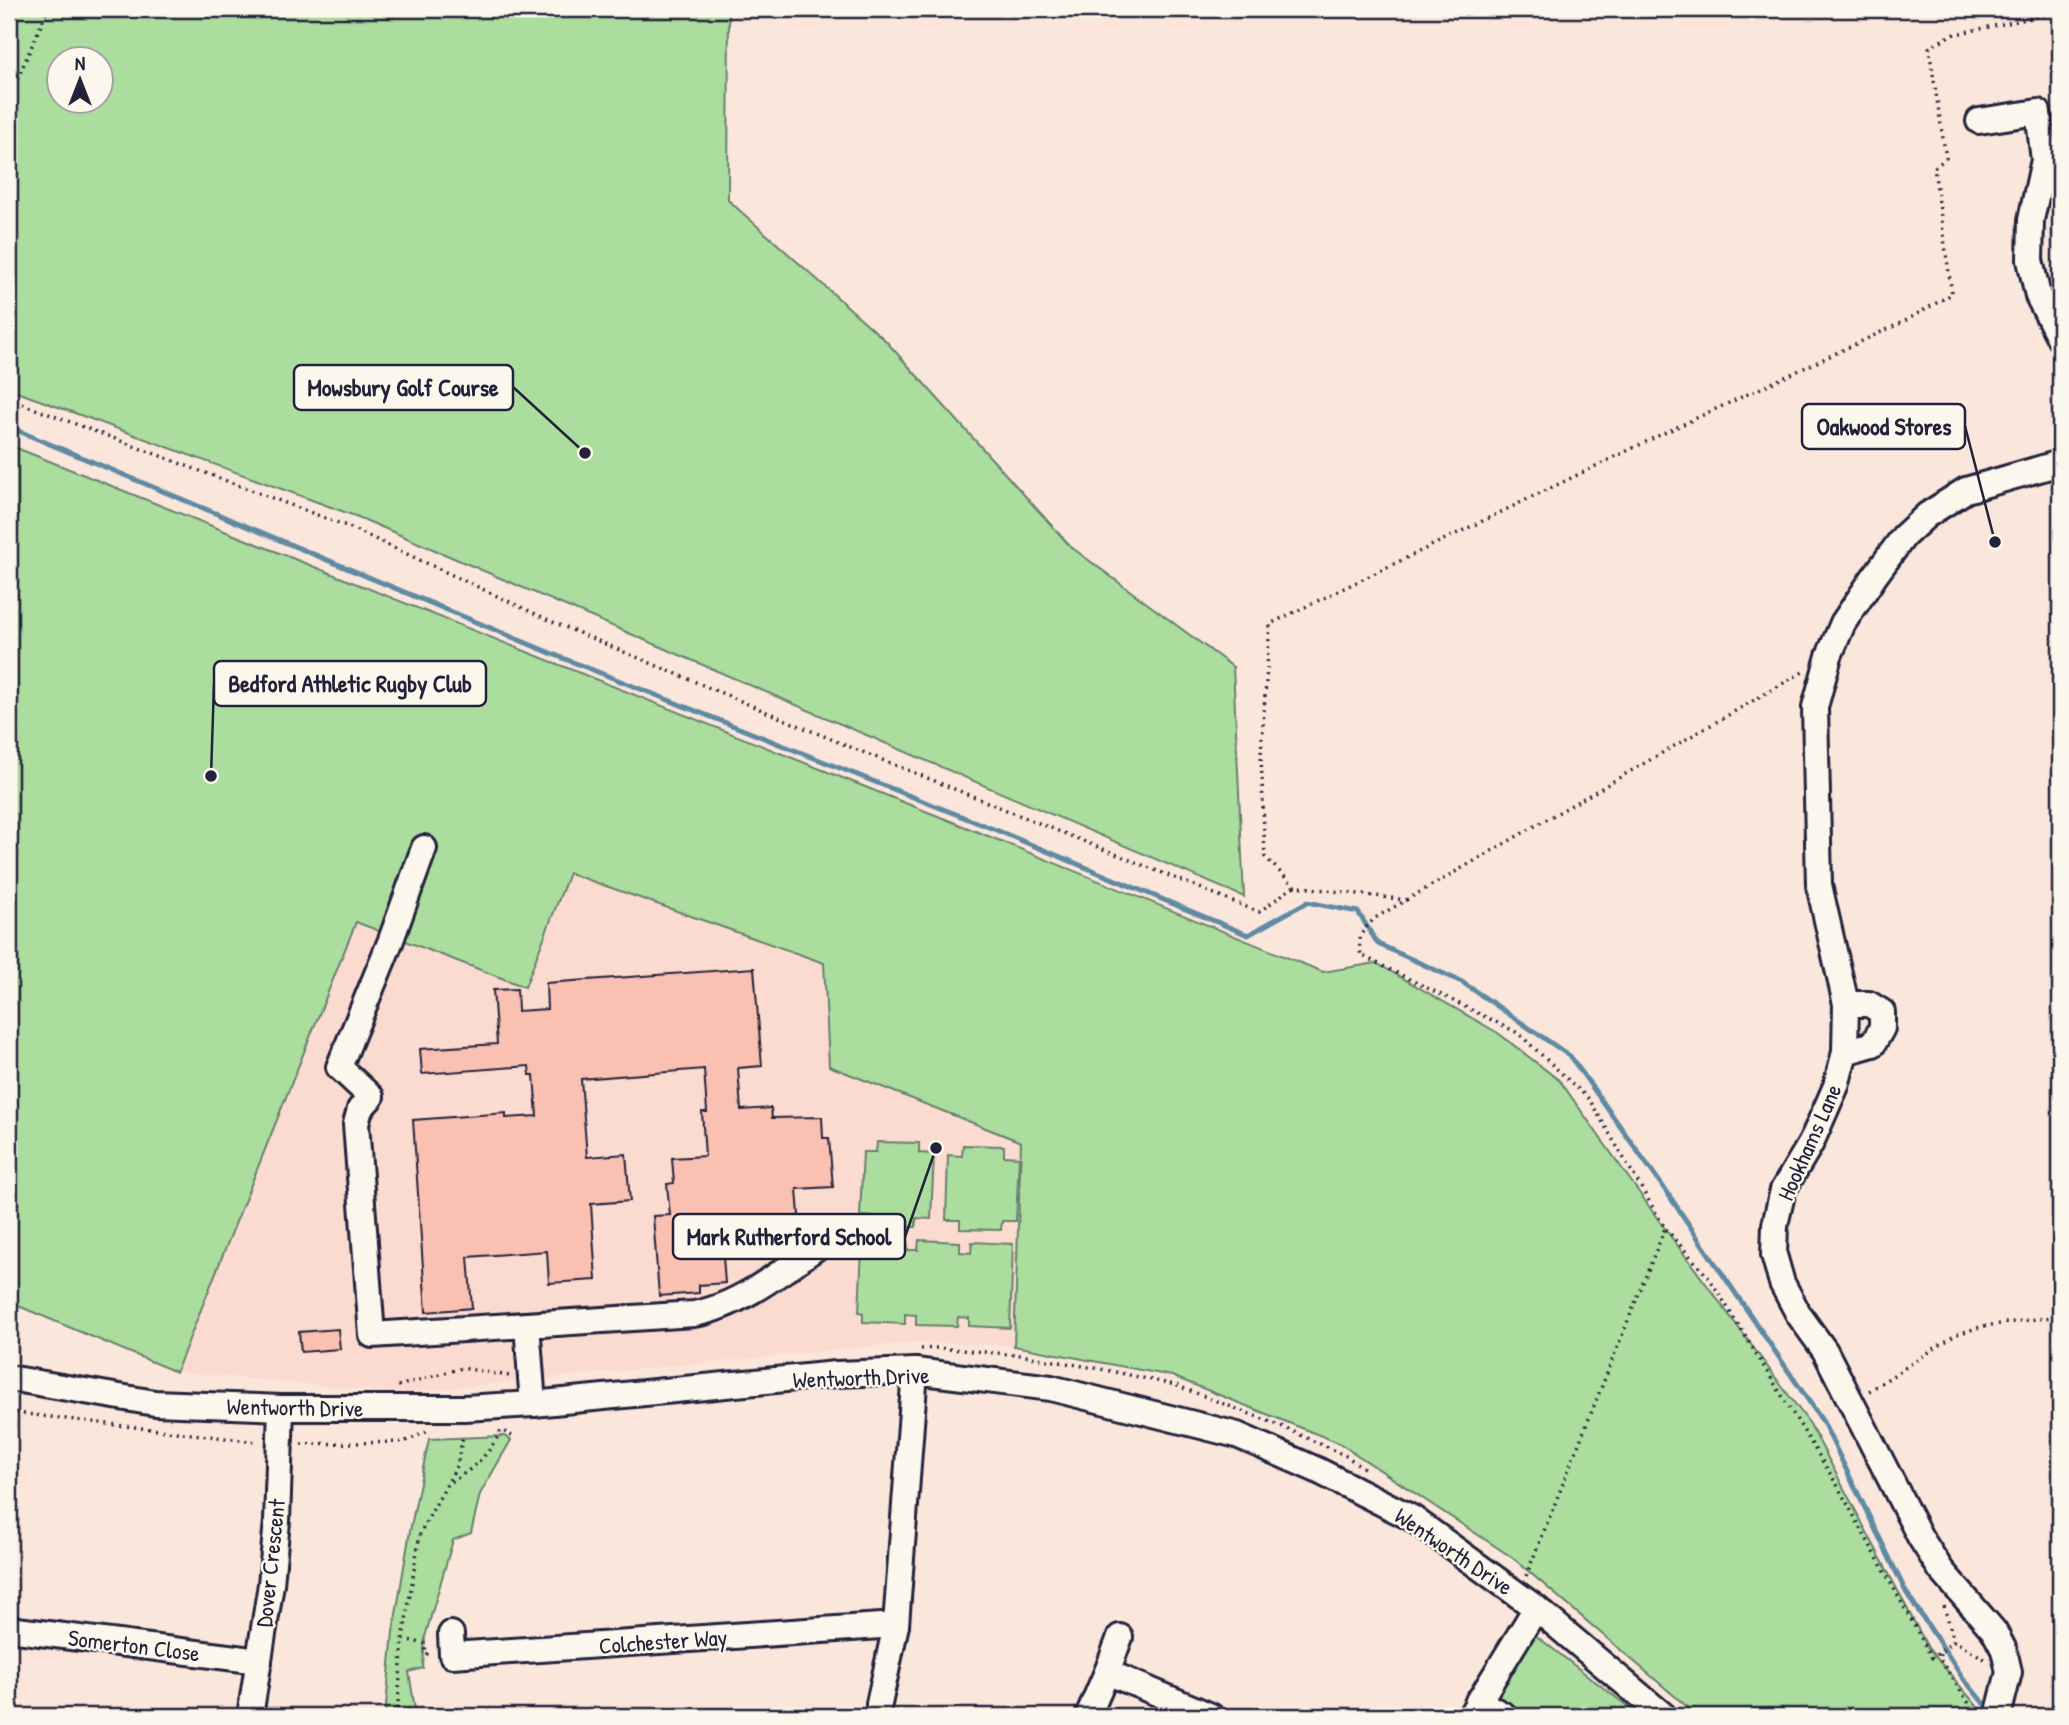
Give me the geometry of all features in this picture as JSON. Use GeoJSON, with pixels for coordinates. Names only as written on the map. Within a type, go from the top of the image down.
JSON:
{"type":"FeatureCollection","features":[{"type":"Feature","properties":{"kind":"street"},"geometry":{"type":"LineString","coordinates":[[1979,121],[2038,112],[2052,160],[2031,220],[2030,260],[2038,296],[2060,339]]}},
{"type":"Feature","properties":{"kind":"street","name":"Hookhams Lane"},"geometry":{"type":"LineString","coordinates":[[2000,1710],[2009,1672],[2004,1650],[1994,1631],[1941,1570],[1920,1537],[1825,1351],[1799,1315],[1782,1283],[1774,1255],[1775,1225],[1783,1190],[1811,1143],[1836,1086],[1845,1052],[1846,1004],[1819,885],[1815,707],[1829,656],[1843,623],[1874,577],[1904,536],[1927,514],[1966,490],[2060,463]]}},
{"type":"Feature","properties":{"kind":"street"},"geometry":{"type":"LineString","coordinates":[[424,848],[391,940],[339,1067],[371,1097],[360,1110],[356,1124],[372,1335],[714,1311],[733,1302],[834,1235]]}},
{"type":"Feature","properties":{"kind":"street"},"geometry":{"type":"LineString","coordinates":[[1845,1052],[1873,1044],[1882,1028],[1882,1012],[1869,1004],[1846,1004]]}},
{"type":"Feature","properties":{"kind":"street"},"geometry":{"type":"LineString","coordinates":[[527,1325],[533,1404]]}},
{"type":"Feature","properties":{"kind":"street"},"geometry":{"type":"LineString","coordinates":[[879,1704],[896,1625],[913,1360]]}},
{"type":"Feature","properties":{"kind":"street","name":"Wentworth Drive"},"geometry":{"type":"LineString","coordinates":[[9,1378],[155,1403],[281,1408],[464,1408],[533,1404],[836,1374],[913,1360],[1051,1388],[1237,1435],[1317,1470],[1412,1518],[1673,1712]]}},
{"type":"Feature","properties":{"kind":"street","name":"Dover Crescent"},"geometry":{"type":"LineString","coordinates":[[250,1716],[271,1584],[277,1521],[281,1408]]}},
{"type":"Feature","properties":{"kind":"street"},"geometry":{"type":"LineString","coordinates":[[1505,1716],[1474,1709],[1536,1608]]}},
{"type":"Feature","properties":{"kind":"street","name":"Colchester Way"},"geometry":{"type":"LineString","coordinates":[[451,1645],[896,1625]]}},
{"type":"Feature","properties":{"kind":"street","name":"Somerton Close"},"geometry":{"type":"LineString","coordinates":[[9,1629],[259,1661]]}},
{"type":"Feature","properties":{"kind":"street"},"geometry":{"type":"LineString","coordinates":[[1088,1716],[1120,1637]]}},
{"type":"Feature","properties":{"kind":"street"},"geometry":{"type":"LineString","coordinates":[[1107,1672],[1211,1716]]}},
{"type":"Feature","properties":{"kind":"path"},"geometry":{"type":"LineString","coordinates":[[9,98],[48,9]]}},
{"type":"Feature","properties":{"kind":"path"},"geometry":{"type":"LineString","coordinates":[[1407,900],[1294,886],[1265,858],[1261,754],[1270,624],[1662,434],[1903,323],[1952,294],[1934,168],[1946,158],[1929,48],[1951,35],[2060,12]]}},
{"type":"Feature","properties":{"kind":"path"},"geometry":{"type":"LineString","coordinates":[[9,399],[349,527],[590,637],[838,742],[1259,912],[1294,886]]}},
{"type":"Feature","properties":{"kind":"path"},"geometry":{"type":"LineString","coordinates":[[1829,656],[1376,918],[1364,929],[1358,942],[1361,955],[1518,1033],[1589,1099],[1665,1228],[1710,1279],[1837,1485],[1932,1658],[1954,1641]]}},
{"type":"Feature","properties":{"kind":"path"},"geometry":{"type":"LineString","coordinates":[[1525,1578],[1665,1228]]}},
{"type":"Feature","properties":{"kind":"path"},"geometry":{"type":"LineString","coordinates":[[1852,1402],[1957,1334],[1984,1326],[2060,1316]]}},
{"type":"Feature","properties":{"kind":"path"},"geometry":{"type":"LineString","coordinates":[[913,1360],[937,1348],[1020,1355],[1175,1385],[1281,1426],[1346,1456],[1368,1470]]}},
{"type":"Feature","properties":{"kind":"path"},"geometry":{"type":"LineString","coordinates":[[397,1386],[462,1368],[531,1379]]}},
{"type":"Feature","properties":{"kind":"path"},"geometry":{"type":"LineString","coordinates":[[9,1412],[280,1444],[404,1442],[437,1426]]}},
{"type":"Feature","properties":{"kind":"path"},"geometry":{"type":"LineString","coordinates":[[492,1426],[512,1436]]}},
{"type":"Feature","properties":{"kind":"path"},"geometry":{"type":"LineString","coordinates":[[449,1483],[472,1469],[496,1441],[501,1430]]}},
{"type":"Feature","properties":{"kind":"path"},"geometry":{"type":"LineString","coordinates":[[397,1716],[404,1639],[420,1533],[457,1466],[463,1436]]}},
{"type":"Feature","properties":{"kind":"path"},"geometry":{"type":"LineString","coordinates":[[404,1639],[426,1644],[425,1654],[451,1645]]}},
{"type":"Feature","properties":{"kind":"path"},"geometry":{"type":"LineString","coordinates":[[1941,1652],[1939,1658],[1968,1702],[1968,1716]]}},
{"type":"Feature","properties":{"kind":"path"},"geometry":{"type":"LineString","coordinates":[[1673,1712],[1692,1716]]}},
{"type":"Feature","properties":{"kind":"shaded area"},"geometry":{"type":"Polygon","coordinates":[[[472,630],[1323,972],[1376,963],[1498,1033],[1560,1081],[1513,1558],[1339,1443],[1172,1376],[1014,1346],[915,1342],[400,1393],[176,1372],[472,630]]]}},
{"type":"Feature","properties":{"kind":"green space"},"geometry":{"type":"Polygon","coordinates":[[[9,9],[729,9],[728,200],[885,340],[1071,547],[1233,667],[1244,897],[358,517],[9,389],[9,9]]]}},
{"type":"Feature","properties":{"kind":"green space"},"geometry":{"type":"Polygon","coordinates":[[[9,445],[1323,972],[1376,963],[1498,1033],[1560,1081],[1655,1215],[1810,1424],[1928,1648],[1983,1713],[1981,1716],[1698,1716],[1513,1558],[1339,1443],[1172,1376],[1014,1346],[1021,1142],[829,1066],[824,963],[569,873],[525,987],[356,922],[176,1372],[9,1302],[9,445]]]}},
{"type":"Feature","properties":{"kind":"green space"},"geometry":{"type":"Polygon","coordinates":[[[877,1142],[919,1143],[919,1153],[934,1154],[931,1219],[916,1218],[916,1227],[874,1226],[874,1217],[860,1216],[863,1152],[876,1152],[877,1142]]]}},
{"type":"Feature","properties":{"kind":"green space"},"geometry":{"type":"Polygon","coordinates":[[[963,1145],[1004,1146],[1004,1156],[1019,1157],[1016,1221],[1002,1221],[1001,1230],[960,1229],[960,1220],[946,1220],[948,1155],[962,1156],[963,1145]]]}},
{"type":"Feature","properties":{"kind":"green space"},"geometry":{"type":"Polygon","coordinates":[[[866,1238],[907,1239],[908,1250],[918,1250],[919,1240],[960,1242],[960,1252],[971,1253],[972,1242],[1013,1244],[1010,1328],[969,1326],[969,1318],[958,1317],[957,1326],[916,1325],[916,1315],[905,1314],[905,1324],[863,1322],[863,1313],[859,1312],[862,1248],[865,1247],[866,1238]]]}},
{"type":"Feature","properties":{"kind":"green space"},"geometry":{"type":"Polygon","coordinates":[[[505,1436],[511,1440],[480,1494],[471,1533],[453,1540],[425,1637],[423,1668],[409,1672],[416,1716],[385,1716],[393,1632],[429,1439],[505,1436]]]}},
{"type":"Feature","properties":{"kind":"green space"},"geometry":{"type":"Polygon","coordinates":[[[1535,1635],[1640,1716],[1532,1716],[1496,1695],[1535,1635]]]}},
{"type":"Feature","properties":{"kind":"building"},"geometry":{"type":"Polygon","coordinates":[[[754,968],[762,1066],[738,1068],[741,1110],[771,1108],[772,1118],[822,1117],[823,1138],[829,1138],[833,1187],[797,1189],[800,1228],[778,1229],[780,1251],[757,1252],[756,1241],[722,1243],[725,1283],[699,1285],[699,1293],[659,1296],[653,1216],[670,1215],[667,1184],[674,1183],[672,1158],[705,1156],[702,1112],[707,1112],[704,1069],[581,1079],[587,1157],[626,1154],[630,1201],[591,1204],[596,1280],[549,1283],[547,1251],[468,1257],[472,1308],[426,1312],[413,1120],[506,1113],[506,1118],[537,1116],[534,1075],[530,1075],[529,1066],[422,1074],[420,1049],[497,1044],[493,990],[517,989],[518,1011],[547,1009],[546,983],[754,968]]]}},
{"type":"Feature","properties":{"kind":"building"},"geometry":{"type":"Polygon","coordinates":[[[338,1329],[340,1349],[301,1352],[299,1332],[338,1329]]]}},
{"type":"Feature","properties":{"kind":"waterway"},"geometry":{"type":"LineString","coordinates":[[9,427],[560,657],[1001,832],[1248,935],[1307,902],[1358,912],[1378,944],[1462,982],[1570,1056],[1666,1191],[1823,1422],[1906,1592],[1963,1678],[1990,1711]]}},
{"type":"Feature","properties":{"kind":"place","name":"Mowsbury Golf Course"},"geometry":{"type":"Point","coordinates":[585,453]}},
{"type":"Feature","properties":{"kind":"place","name":"Oakwood Stores"},"geometry":{"type":"Point","coordinates":[1995,542]}},
{"type":"Feature","properties":{"kind":"place","name":"Bedford Athletic Rugby Club"},"geometry":{"type":"Point","coordinates":[211,776]}},
{"type":"Feature","properties":{"kind":"place","name":"Mark Rutherford School"},"geometry":{"type":"Point","coordinates":[936,1148]}}]}
